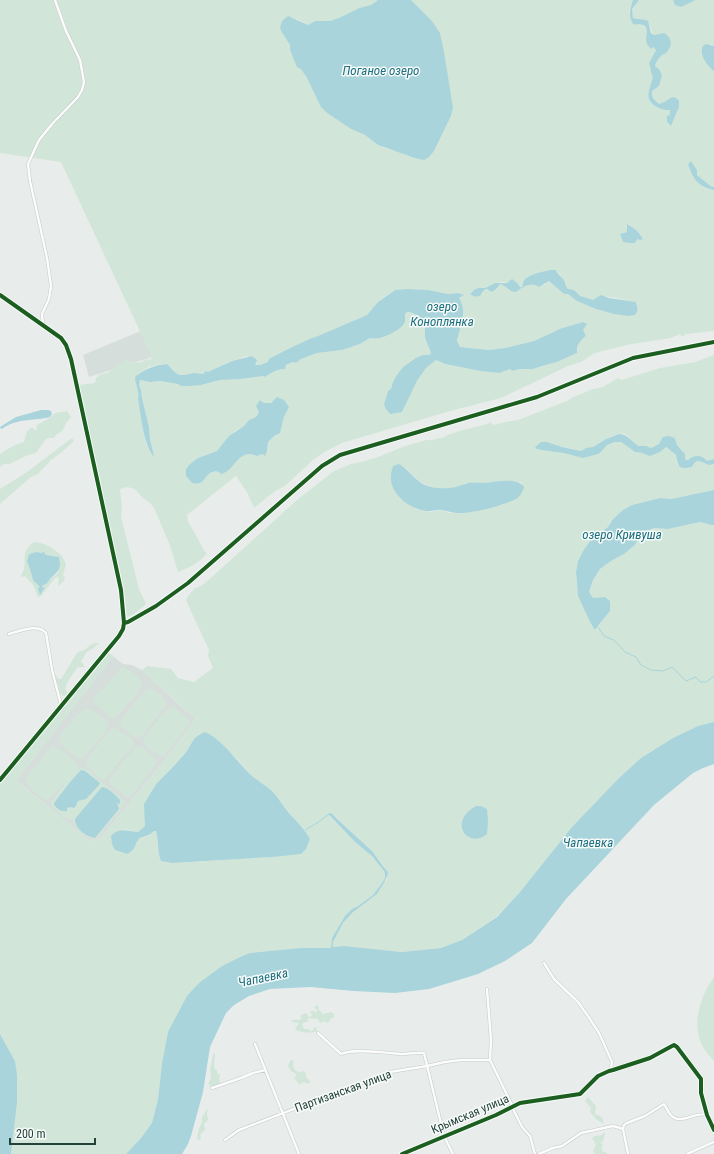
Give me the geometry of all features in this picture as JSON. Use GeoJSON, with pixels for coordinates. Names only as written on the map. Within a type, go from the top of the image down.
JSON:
{"type":"FeatureCollection","features":[{"type":"Feature","properties":{"kind":"street"},"geometry":{"type":"LineString","coordinates":[[43,324],[42,314],[49,299],[51,286],[47,258],[30,181],[28,164],[39,140],[78,97],[84,82],[80,60],[66,31],[55,0]]}},
{"type":"Feature","properties":{"kind":"street"},"geometry":{"type":"LineString","coordinates":[[0,295],[43,324],[61,338],[66,344],[71,359],[121,590],[124,623],[123,629],[119,636],[0,780]]}},
{"type":"Feature","properties":{"kind":"street"},"geometry":{"type":"LineString","coordinates":[[124,623],[156,606],[188,583],[322,466],[340,455],[537,396],[633,358],[714,342]]}},
{"type":"Feature","properties":{"kind":"street"},"geometry":{"type":"LineString","coordinates":[[9,634],[37,628],[43,629],[46,633],[52,670],[61,705]]}},
{"type":"Feature","properties":{"kind":"street"},"geometry":{"type":"LineString","coordinates":[[544,963],[551,975],[561,987],[578,1002],[599,1033],[612,1062],[609,1071]]}},
{"type":"Feature","properties":{"kind":"street"},"geometry":{"type":"LineString","coordinates":[[487,989],[492,1040],[490,1060],[522,1127],[530,1136],[536,1154],[562,1146],[581,1133],[613,1126],[623,1129]]}},
{"type":"Feature","properties":{"kind":"street","name":"Партизанская улица"},"geometry":{"type":"LineString","coordinates":[[318,1033],[341,1054],[362,1051],[402,1054],[424,1053],[427,1066]]}},
{"type":"Feature","properties":{"kind":"street"},"geometry":{"type":"LineString","coordinates":[[255,1044],[284,1113],[299,1154]]}},
{"type":"Feature","properties":{"kind":"street","name":"Крымская улица"},"geometry":{"type":"LineString","coordinates":[[402,1154],[496,1115],[520,1103],[580,1094],[595,1079],[609,1071],[650,1058],[672,1046],[677,1047],[701,1079],[701,1093],[707,1115]]}},
{"type":"Feature","properties":{"kind":"street","name":"Партизанская улица"},"geometry":{"type":"LineString","coordinates":[[225,1140],[239,1130],[390,1072],[461,1060],[490,1060]]}},
{"type":"Feature","properties":{"kind":"street"},"geometry":{"type":"LineString","coordinates":[[427,1066],[442,1122],[444,1136],[453,1154]]}},
{"type":"Feature","properties":{"kind":"street"},"geometry":{"type":"LineString","coordinates":[[212,1088],[265,1070]]}},
{"type":"Feature","properties":{"kind":"street"},"geometry":{"type":"LineString","coordinates":[[628,1154],[623,1129],[624,1125],[645,1116],[664,1104],[674,1118],[683,1118],[703,1114],[707,1115],[714,1130]]}},
{"type":"Feature","properties":{"kind":"street"},"geometry":{"type":"LineString","coordinates":[[687,1154],[714,1142]]}},
{"type":"Feature","properties":{"kind":"shaded area"},"geometry":{"type":"Polygon","coordinates":[[[254,284],[272,319],[89,377],[83,355],[254,284]]]}},
{"type":"Feature","properties":{"kind":"shaded area"},"geometry":{"type":"Polygon","coordinates":[[[113,656],[123,664],[132,665],[142,670],[196,719],[161,765],[100,839],[94,841],[88,840],[16,780],[113,656]]]}},
{"type":"Feature","properties":{"kind":"green space"},"geometry":{"type":"Polygon","coordinates":[[[0,0],[378,0],[371,5],[359,8],[330,21],[315,21],[308,25],[297,19],[282,21],[280,27],[281,31],[290,45],[290,50],[327,113],[351,129],[365,135],[378,145],[387,149],[395,151],[434,151],[451,116],[453,108],[440,33],[432,21],[411,0],[633,0],[629,12],[633,18],[632,9],[639,0],[673,0],[673,2],[688,4],[696,0],[714,0],[714,46],[710,44],[702,49],[707,64],[714,71],[714,187],[697,175],[691,161],[688,164],[694,178],[700,184],[714,190],[714,331],[686,334],[682,337],[680,334],[671,338],[632,344],[602,351],[501,398],[450,411],[342,443],[313,460],[285,486],[275,491],[254,508],[248,494],[236,476],[187,515],[188,521],[205,552],[207,553],[198,562],[178,572],[169,543],[154,508],[135,489],[127,487],[120,489],[122,507],[121,517],[139,589],[146,604],[134,614],[127,617],[125,598],[78,385],[95,383],[96,378],[101,374],[106,374],[127,359],[138,363],[148,359],[150,360],[152,358],[149,357],[151,355],[61,162],[0,153],[0,0]],[[633,18],[638,25],[643,25],[647,34],[646,40],[656,50],[651,64],[651,74],[653,77],[648,96],[649,100],[655,106],[670,110],[672,124],[679,107],[672,97],[659,104],[651,96],[651,91],[659,86],[659,69],[655,66],[660,56],[665,53],[658,34],[654,35],[652,33],[651,28],[644,19],[637,20],[633,18]],[[628,224],[627,232],[620,234],[623,242],[629,243],[637,239],[643,239],[637,230],[628,224]],[[550,270],[537,274],[524,281],[522,287],[504,282],[495,283],[485,288],[475,289],[470,294],[473,296],[482,294],[484,290],[497,288],[500,284],[517,291],[529,284],[544,285],[549,281],[564,294],[568,294],[582,303],[596,309],[614,314],[632,316],[632,301],[612,297],[601,297],[593,300],[580,296],[577,292],[568,289],[565,281],[556,270],[550,270]],[[395,290],[378,302],[367,315],[288,349],[268,362],[260,365],[255,365],[255,363],[247,356],[226,363],[223,366],[204,374],[194,373],[179,375],[172,368],[163,364],[149,367],[138,374],[138,399],[143,429],[147,445],[153,456],[149,427],[139,385],[140,380],[201,385],[220,380],[265,377],[277,370],[285,369],[286,365],[293,362],[296,363],[301,359],[317,353],[342,350],[360,344],[370,338],[374,339],[396,332],[405,314],[410,312],[417,315],[425,325],[425,338],[431,354],[403,367],[393,382],[391,389],[388,391],[384,404],[402,412],[417,381],[426,368],[436,360],[445,364],[480,371],[500,373],[510,369],[512,371],[520,369],[533,369],[557,362],[577,353],[578,344],[585,337],[583,322],[562,328],[534,341],[505,348],[489,350],[460,347],[457,342],[463,309],[459,298],[463,295],[458,293],[448,294],[427,290],[395,290]],[[277,398],[271,403],[264,403],[261,400],[259,412],[256,417],[249,420],[244,426],[235,431],[217,451],[198,458],[186,476],[192,483],[216,471],[222,474],[246,455],[251,454],[257,456],[262,454],[264,456],[267,451],[268,442],[280,433],[284,417],[289,407],[277,398]]]}},
{"type":"Feature","properties":{"kind":"green space"},"geometry":{"type":"Polygon","coordinates":[[[714,355],[714,459],[707,461],[685,459],[683,451],[677,445],[675,438],[664,438],[659,444],[651,448],[641,446],[638,447],[628,436],[624,434],[612,436],[593,447],[581,451],[547,442],[547,450],[592,455],[601,452],[607,445],[615,442],[621,442],[635,452],[646,454],[660,452],[666,447],[669,448],[676,455],[677,464],[685,469],[692,467],[695,462],[699,461],[709,465],[714,464],[714,490],[671,499],[660,498],[632,505],[623,510],[613,519],[608,527],[593,537],[578,561],[576,572],[578,596],[590,622],[596,630],[610,611],[610,601],[605,597],[593,598],[589,592],[593,580],[600,569],[624,554],[635,545],[640,536],[654,528],[668,529],[700,522],[714,525],[714,722],[698,726],[673,738],[641,758],[619,778],[572,827],[520,892],[496,917],[462,940],[441,948],[402,952],[344,946],[333,947],[333,942],[343,923],[352,913],[377,894],[387,879],[385,868],[373,852],[335,816],[329,816],[355,842],[372,856],[385,874],[385,878],[373,895],[349,912],[332,938],[331,948],[301,948],[250,953],[222,966],[168,1032],[162,1063],[158,1099],[152,1123],[141,1138],[126,1154],[11,1154],[14,1131],[15,1061],[0,1034],[0,783],[106,655],[109,653],[113,656],[16,780],[88,840],[94,841],[100,839],[161,765],[196,719],[142,670],[147,666],[171,669],[178,678],[194,682],[213,668],[208,656],[209,650],[186,600],[188,596],[195,588],[201,586],[213,576],[297,500],[334,471],[351,464],[378,457],[405,446],[426,440],[442,438],[457,432],[488,424],[490,422],[494,425],[518,420],[593,389],[603,387],[618,378],[621,380],[660,368],[695,362],[714,355]],[[406,468],[393,486],[400,498],[416,509],[429,512],[440,510],[450,513],[502,505],[516,499],[522,483],[508,481],[466,483],[454,488],[436,488],[427,486],[421,482],[406,468]],[[209,734],[194,739],[172,768],[157,783],[145,826],[138,832],[122,829],[115,850],[127,854],[134,848],[139,839],[149,836],[153,831],[156,831],[161,861],[172,863],[272,857],[306,849],[310,839],[305,830],[273,792],[252,776],[237,759],[209,734]]]}},
{"type":"Feature","properties":{"kind":"green space"},"geometry":{"type":"Polygon","coordinates":[[[67,411],[71,417],[61,432],[54,438],[48,438],[45,440],[36,453],[28,455],[10,464],[4,464],[0,467],[0,454],[24,442],[27,431],[32,427],[36,431],[37,425],[55,413],[67,411]]]}},
{"type":"Feature","properties":{"kind":"green space"},"geometry":{"type":"Polygon","coordinates":[[[72,438],[74,441],[51,460],[38,474],[31,477],[0,504],[0,489],[27,472],[72,438]]]}},
{"type":"Feature","properties":{"kind":"green space"},"geometry":{"type":"Polygon","coordinates":[[[34,542],[49,546],[61,555],[66,565],[63,574],[65,578],[63,582],[58,586],[59,577],[55,578],[41,596],[38,597],[33,585],[25,576],[22,577],[21,575],[26,551],[34,542]],[[36,552],[29,554],[27,561],[30,572],[36,583],[42,588],[43,585],[58,573],[59,557],[48,556],[36,552]]]}},
{"type":"Feature","properties":{"kind":"green space"},"geometry":{"type":"Polygon","coordinates":[[[95,643],[99,643],[85,654],[81,661],[85,667],[78,667],[68,681],[65,689],[67,691],[67,695],[63,696],[60,692],[55,674],[59,679],[61,679],[77,653],[95,643]]]}},
{"type":"Feature","properties":{"kind":"green space"},"geometry":{"type":"Polygon","coordinates":[[[124,667],[137,676],[142,684],[136,696],[116,717],[111,718],[94,702],[93,698],[108,684],[120,669],[124,667]]]}},
{"type":"Feature","properties":{"kind":"green space"},"geometry":{"type":"Polygon","coordinates":[[[148,689],[154,690],[159,694],[166,705],[142,736],[136,737],[121,726],[120,722],[141,695],[148,689]]]}},
{"type":"Feature","properties":{"kind":"green space"},"geometry":{"type":"Polygon","coordinates":[[[173,707],[190,721],[166,753],[163,756],[160,756],[144,744],[143,740],[161,716],[173,707]]]}},
{"type":"Feature","properties":{"kind":"green space"},"geometry":{"type":"Polygon","coordinates":[[[86,709],[93,711],[105,719],[109,725],[102,737],[82,759],[72,754],[59,739],[74,718],[86,709]]]}},
{"type":"Feature","properties":{"kind":"green space"},"geometry":{"type":"Polygon","coordinates":[[[113,728],[117,729],[133,740],[133,746],[104,780],[97,776],[86,764],[94,750],[113,728]]]}},
{"type":"Feature","properties":{"kind":"green space"},"geometry":{"type":"Polygon","coordinates":[[[138,745],[157,762],[132,795],[127,797],[110,784],[109,780],[123,761],[138,745]]]}},
{"type":"Feature","properties":{"kind":"green space"},"geometry":{"type":"Polygon","coordinates":[[[52,747],[62,751],[77,764],[77,767],[85,768],[125,803],[96,839],[92,839],[81,833],[73,820],[64,817],[51,805],[51,802],[66,782],[47,800],[34,792],[25,780],[52,747]],[[71,781],[54,803],[67,808],[78,801],[86,799],[71,781]],[[102,787],[75,819],[77,826],[91,837],[102,787]]]}},
{"type":"Feature","properties":{"kind":"green space"},"geometry":{"type":"Polygon","coordinates":[[[714,977],[714,1061],[701,1043],[697,1026],[699,1008],[705,992],[714,977]]]}},
{"type":"Feature","properties":{"kind":"green space"},"geometry":{"type":"Polygon","coordinates":[[[317,1005],[319,1008],[318,1010],[322,1012],[322,1014],[331,1012],[334,1014],[334,1018],[331,1018],[327,1023],[324,1021],[322,1023],[319,1022],[317,1018],[308,1018],[308,1021],[302,1024],[304,1029],[311,1031],[314,1027],[316,1027],[317,1031],[310,1033],[297,1031],[295,1029],[299,1023],[291,1021],[299,1020],[302,1018],[300,1017],[301,1015],[306,1013],[309,1017],[312,1016],[310,1011],[317,1013],[314,1007],[317,1005]]]}},
{"type":"Feature","properties":{"kind":"green space"},"geometry":{"type":"Polygon","coordinates":[[[215,1053],[214,1067],[220,1075],[219,1079],[221,1084],[213,1087],[208,1084],[211,1078],[210,1071],[213,1054],[215,1053]]]}},
{"type":"Feature","properties":{"kind":"green space"},"geometry":{"type":"Polygon","coordinates":[[[292,1060],[294,1062],[293,1065],[295,1070],[298,1072],[304,1071],[310,1083],[308,1084],[303,1082],[300,1085],[294,1078],[297,1075],[291,1071],[288,1066],[292,1060]]]}},
{"type":"Feature","properties":{"kind":"green space"},"geometry":{"type":"Polygon","coordinates":[[[588,1097],[596,1106],[595,1114],[602,1117],[604,1124],[597,1120],[590,1112],[591,1108],[585,1101],[588,1097]]]}},
{"type":"Feature","properties":{"kind":"green space"},"geometry":{"type":"Polygon","coordinates":[[[208,1108],[208,1120],[204,1124],[205,1130],[200,1135],[200,1140],[198,1140],[197,1138],[199,1128],[202,1123],[202,1117],[208,1108]]]}},
{"type":"Feature","properties":{"kind":"green space"},"geometry":{"type":"Polygon","coordinates":[[[605,1133],[605,1135],[603,1142],[601,1142],[603,1147],[601,1147],[603,1152],[606,1152],[607,1154],[595,1154],[593,1151],[596,1145],[592,1138],[602,1135],[605,1133]]]}},
{"type":"Feature","properties":{"kind":"water","name":"Поганое озеро"},"geometry":{"type":"Polygon","coordinates":[[[378,0],[411,0],[432,21],[440,33],[453,108],[451,116],[434,151],[424,160],[378,145],[365,135],[351,129],[327,113],[321,107],[307,78],[301,69],[297,67],[290,50],[290,45],[281,31],[280,27],[282,21],[288,16],[308,25],[315,21],[330,21],[359,8],[371,5],[378,0]]]}},
{"type":"Feature","properties":{"kind":"water"},"geometry":{"type":"Polygon","coordinates":[[[633,0],[639,0],[632,9],[633,18],[648,21],[651,33],[654,35],[664,33],[669,37],[671,42],[671,45],[666,53],[660,56],[655,66],[659,69],[662,75],[659,86],[652,91],[652,95],[659,104],[672,97],[679,101],[679,107],[671,126],[667,119],[667,116],[670,115],[670,110],[655,106],[651,103],[648,96],[653,77],[649,63],[656,50],[653,47],[651,49],[646,43],[647,30],[645,26],[633,24],[631,21],[630,12],[633,0]]]}},
{"type":"Feature","properties":{"kind":"water"},"geometry":{"type":"Polygon","coordinates":[[[673,0],[696,0],[681,7],[675,5],[673,0]]]}},
{"type":"Feature","properties":{"kind":"water"},"geometry":{"type":"Polygon","coordinates":[[[706,44],[714,46],[714,71],[707,65],[702,55],[702,47],[706,44]]]}},
{"type":"Feature","properties":{"kind":"water"},"geometry":{"type":"Polygon","coordinates":[[[691,161],[697,170],[697,175],[714,187],[714,190],[703,186],[696,181],[688,164],[691,161]]]}},
{"type":"Feature","properties":{"kind":"water"},"geometry":{"type":"Polygon","coordinates":[[[627,224],[633,227],[643,239],[637,239],[635,243],[623,242],[620,234],[627,232],[627,224]]]}},
{"type":"Feature","properties":{"kind":"water"},"geometry":{"type":"Polygon","coordinates":[[[550,270],[556,270],[564,280],[566,287],[575,291],[580,296],[593,300],[601,295],[609,298],[636,302],[637,312],[635,315],[628,316],[596,309],[577,301],[568,294],[564,294],[549,281],[539,287],[536,285],[527,285],[516,292],[500,284],[492,292],[487,289],[484,290],[480,296],[473,296],[470,294],[475,289],[485,288],[495,283],[507,283],[512,279],[520,287],[522,287],[524,280],[529,276],[550,270]]]}},
{"type":"Feature","properties":{"kind":"water","name":"озеро Коноплянка"},"geometry":{"type":"Polygon","coordinates":[[[395,290],[428,290],[448,294],[458,293],[464,295],[459,298],[463,309],[457,341],[460,347],[489,350],[505,348],[534,341],[562,328],[583,322],[587,324],[583,330],[585,337],[578,344],[577,353],[557,362],[533,369],[520,369],[512,371],[510,369],[500,373],[480,371],[445,364],[436,360],[426,368],[417,381],[402,412],[390,414],[384,404],[388,391],[391,389],[397,375],[403,367],[416,358],[423,355],[429,355],[431,353],[425,338],[425,325],[417,315],[410,312],[405,314],[405,321],[400,328],[384,337],[374,339],[370,338],[360,344],[342,350],[317,353],[301,359],[296,363],[293,362],[286,365],[285,369],[277,370],[265,377],[220,380],[201,385],[189,386],[181,386],[178,384],[160,381],[150,382],[140,380],[139,385],[149,427],[154,457],[150,451],[143,429],[135,379],[135,377],[142,372],[154,366],[167,364],[179,375],[194,373],[204,374],[205,371],[208,372],[232,361],[252,356],[257,360],[255,365],[260,365],[268,362],[269,359],[288,349],[367,315],[378,302],[395,290]]]}},
{"type":"Feature","properties":{"kind":"water"},"geometry":{"type":"Polygon","coordinates":[[[277,397],[284,400],[289,407],[284,417],[280,433],[268,442],[265,456],[262,454],[257,456],[251,454],[246,455],[222,474],[216,471],[210,473],[201,483],[192,483],[186,476],[186,469],[190,464],[198,458],[217,451],[229,436],[244,426],[249,420],[256,417],[259,412],[256,406],[260,400],[264,403],[271,403],[277,397]]]}},
{"type":"Feature","properties":{"kind":"water"},"geometry":{"type":"Polygon","coordinates":[[[41,410],[51,411],[52,414],[50,417],[19,421],[7,425],[2,429],[0,428],[16,417],[41,410]]]}},
{"type":"Feature","properties":{"kind":"water"},"geometry":{"type":"Polygon","coordinates":[[[619,434],[628,437],[638,446],[646,446],[651,448],[659,444],[663,437],[668,436],[675,438],[677,445],[685,454],[685,459],[688,460],[698,456],[703,457],[707,461],[714,459],[714,464],[709,465],[699,461],[695,462],[692,467],[682,468],[678,463],[676,455],[666,447],[660,452],[650,456],[635,452],[621,442],[615,442],[607,445],[598,454],[583,458],[564,453],[537,449],[535,447],[541,442],[547,442],[581,451],[586,448],[593,447],[606,439],[619,434]]]}},
{"type":"Feature","properties":{"kind":"water"},"geometry":{"type":"Polygon","coordinates":[[[399,464],[422,483],[432,487],[449,488],[466,483],[512,481],[521,484],[524,487],[519,497],[516,499],[488,509],[459,513],[439,510],[420,510],[407,504],[393,488],[391,475],[393,466],[399,464]]]}},
{"type":"Feature","properties":{"kind":"water","name":"озеро Кривуша"},"geometry":{"type":"Polygon","coordinates":[[[714,490],[714,525],[700,522],[668,529],[654,528],[640,536],[635,545],[624,554],[600,569],[593,580],[589,592],[593,598],[605,597],[610,601],[610,611],[595,630],[578,596],[576,572],[578,561],[593,537],[608,527],[613,519],[623,510],[632,505],[660,498],[671,499],[714,490]]]}},
{"type":"Feature","properties":{"kind":"water"},"geometry":{"type":"Polygon","coordinates":[[[44,552],[46,555],[59,557],[60,561],[59,570],[46,584],[43,585],[42,588],[45,587],[40,595],[38,588],[40,587],[33,580],[27,561],[29,554],[44,552]]]}},
{"type":"Feature","properties":{"kind":"water","name":"Чапаевка"},"geometry":{"type":"Polygon","coordinates":[[[714,722],[714,764],[693,773],[654,805],[566,899],[532,943],[505,961],[478,974],[429,989],[395,993],[311,987],[270,989],[249,996],[234,1005],[226,1013],[210,1047],[203,1092],[191,1136],[182,1154],[126,1154],[141,1138],[152,1123],[158,1099],[162,1063],[168,1032],[187,996],[199,983],[222,966],[250,953],[301,948],[331,948],[332,938],[345,916],[352,909],[373,895],[385,878],[384,871],[372,856],[355,842],[328,814],[331,813],[373,852],[388,874],[377,894],[352,913],[343,923],[333,942],[333,947],[344,946],[402,952],[441,948],[462,940],[497,917],[520,892],[572,827],[619,778],[641,758],[673,738],[698,726],[714,722]]]}},
{"type":"Feature","properties":{"kind":"water"},"geometry":{"type":"Polygon","coordinates":[[[205,732],[218,740],[252,776],[272,791],[303,828],[310,839],[306,849],[301,854],[172,863],[161,861],[156,831],[140,838],[134,848],[127,854],[115,850],[112,844],[111,836],[117,831],[127,830],[138,832],[145,826],[144,804],[157,783],[186,752],[194,739],[205,732]]]}},
{"type":"Feature","properties":{"kind":"water"},"geometry":{"type":"Polygon","coordinates":[[[81,770],[85,771],[100,783],[99,785],[86,799],[78,801],[74,808],[67,808],[67,811],[60,810],[54,805],[54,803],[81,770]]]}},
{"type":"Feature","properties":{"kind":"water"},"geometry":{"type":"Polygon","coordinates":[[[102,787],[114,794],[120,800],[120,804],[117,803],[119,809],[95,838],[82,832],[77,826],[75,819],[102,787]]]}},
{"type":"Feature","properties":{"kind":"water"},"geometry":{"type":"Polygon","coordinates":[[[476,806],[481,806],[487,809],[487,834],[480,838],[473,839],[464,832],[462,826],[463,819],[467,812],[476,806]]]}},
{"type":"Feature","properties":{"kind":"water"},"geometry":{"type":"Polygon","coordinates":[[[0,1034],[15,1061],[17,1075],[17,1102],[11,1154],[0,1154],[0,1034]]]}},
{"type":"Feature","properties":{"kind":"waterway"},"geometry":{"type":"LineString","coordinates":[[598,627],[604,636],[614,640],[625,652],[636,657],[641,665],[651,670],[663,671],[672,667],[686,681],[696,677],[700,682],[706,682],[714,676]]}},
{"type":"Feature","properties":{"kind":"waterway"},"geometry":{"type":"LineString","coordinates":[[305,830],[329,814]]}},
{"type":"Feature","properties":{"kind":"cycle path"},"geometry":{"type":"LineString","coordinates":[[0,295],[61,338],[66,345],[71,359],[121,590],[124,623],[123,629],[119,636],[0,780]]}},
{"type":"Feature","properties":{"kind":"cycle path"},"geometry":{"type":"LineString","coordinates":[[124,623],[156,606],[188,583],[322,466],[340,455],[537,397],[633,358],[714,342]]}},
{"type":"Feature","properties":{"kind":"cycle path"},"geometry":{"type":"LineString","coordinates":[[402,1154],[496,1115],[520,1103],[580,1094],[598,1076],[650,1058],[674,1045],[701,1079],[701,1093],[707,1115],[714,1130]]}}]}
